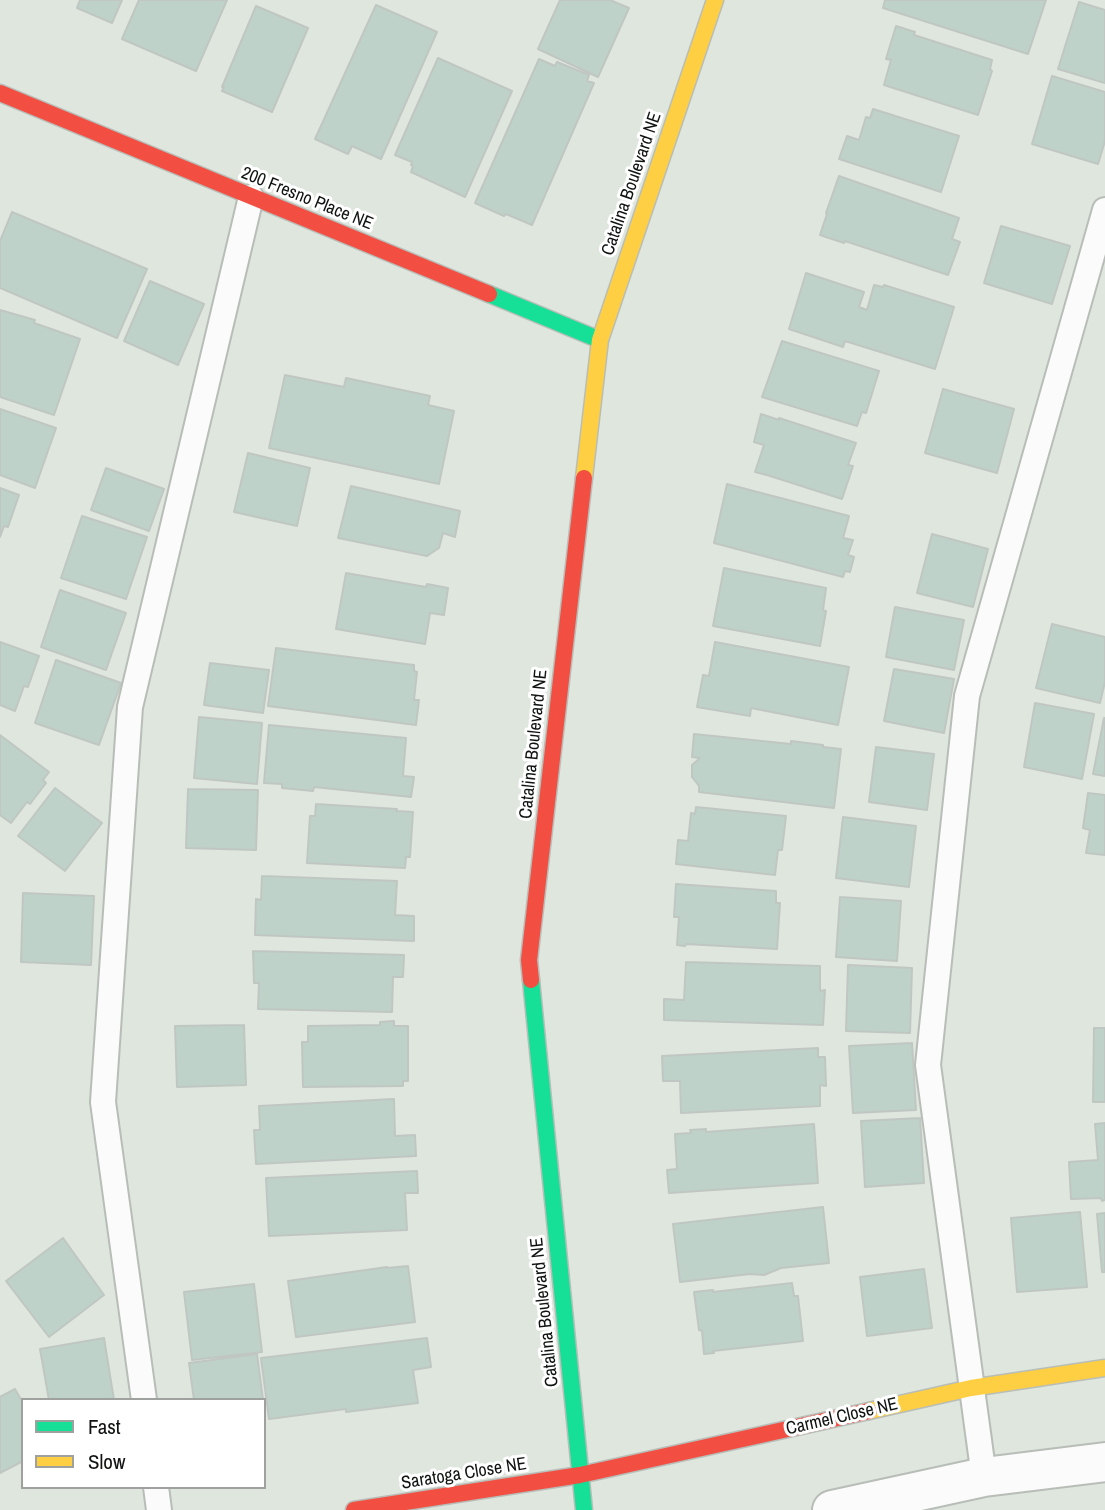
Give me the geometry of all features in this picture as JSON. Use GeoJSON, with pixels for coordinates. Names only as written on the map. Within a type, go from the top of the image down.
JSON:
{"type":"FeatureCollection","features":[{"type":"Feature","properties":{"kind":"street","name":"Catalina Boulevard NE"},"geometry":{"type":"LineString","coordinates":[[584,1510],[529,960],[600,340],[715,0]]}},
{"type":"Feature","properties":{"kind":"street","name":"200 Fresno Place NE"},"geometry":{"type":"LineString","coordinates":[[0,93],[600,340]]}},
{"type":"Feature","properties":{"kind":"street","name":"Carmel Close NE"},"geometry":{"type":"LineString","coordinates":[[580,1475],[971,1388],[1105,1368]]}},
{"type":"Feature","properties":{"kind":"street"},"geometry":{"type":"LineString","coordinates":[[832,1510],[984,1478],[1105,1462]]}},
{"type":"Feature","properties":{"kind":"street","name":"Saratoga Close NE"},"geometry":{"type":"LineString","coordinates":[[354,1510],[580,1475]]}},
{"type":"Feature","properties":{"kind":"lane"},"geometry":{"type":"LineString","coordinates":[[144,1398],[103,1102],[130,707],[251,197]]}},
{"type":"Feature","properties":{"kind":"lane"},"geometry":{"type":"LineString","coordinates":[[984,1478],[928,1065],[967,696],[1105,210]]}},
{"type":"Feature","properties":{"kind":"lane"},"geometry":{"type":"LineString","coordinates":[[156,1489],[159,1510]]}},
{"type":"Feature","properties":{"kind":"building"},"geometry":{"type":"Polygon","coordinates":[[[80,0],[122,0],[112,23],[77,8],[80,0]]]}},
{"type":"Feature","properties":{"kind":"building"},"geometry":{"type":"Polygon","coordinates":[[[139,0],[227,0],[196,71],[122,39],[139,0]]]}},
{"type":"Feature","properties":{"kind":"building"},"geometry":{"type":"Polygon","coordinates":[[[560,0],[610,0],[629,8],[598,77],[538,49],[560,0]]]}},
{"type":"Feature","properties":{"kind":"building"},"geometry":{"type":"Polygon","coordinates":[[[885,0],[1046,0],[1028,54],[883,8],[885,0]]]}},
{"type":"Feature","properties":{"kind":"building"},"geometry":{"type":"Polygon","coordinates":[[[1079,2],[1105,10],[1105,83],[1058,69],[1079,2]]]}},
{"type":"Feature","properties":{"kind":"building"},"geometry":{"type":"Polygon","coordinates":[[[376,5],[437,32],[381,159],[352,146],[348,154],[315,139],[376,5]]]}},
{"type":"Feature","properties":{"kind":"building"},"geometry":{"type":"Polygon","coordinates":[[[256,6],[308,28],[272,112],[222,91],[256,6]]]}},
{"type":"Feature","properties":{"kind":"building"},"geometry":{"type":"Polygon","coordinates":[[[896,26],[915,32],[914,35],[992,60],[992,71],[978,115],[884,85],[891,60],[886,59],[896,26]]]}},
{"type":"Feature","properties":{"kind":"building"},"geometry":{"type":"Polygon","coordinates":[[[438,58],[512,91],[465,197],[411,172],[412,162],[395,155],[438,58]]]}},
{"type":"Feature","properties":{"kind":"building"},"geometry":{"type":"Polygon","coordinates":[[[539,59],[555,66],[557,62],[589,75],[587,81],[594,83],[532,225],[475,203],[539,59]]]}},
{"type":"Feature","properties":{"kind":"building"},"geometry":{"type":"Polygon","coordinates":[[[1052,76],[1105,92],[1105,141],[1098,164],[1032,144],[1052,76]]]}},
{"type":"Feature","properties":{"kind":"building"},"geometry":{"type":"Polygon","coordinates":[[[873,109],[959,136],[941,192],[839,159],[847,136],[859,140],[866,117],[870,118],[873,109]]]}},
{"type":"Feature","properties":{"kind":"building"},"geometry":{"type":"Polygon","coordinates":[[[839,176],[959,218],[952,239],[960,242],[948,275],[820,235],[839,176]]]}},
{"type":"Feature","properties":{"kind":"building"},"geometry":{"type":"Polygon","coordinates":[[[12,212],[147,269],[117,338],[0,288],[0,241],[12,212]]]}},
{"type":"Feature","properties":{"kind":"building"},"geometry":{"type":"Polygon","coordinates":[[[1001,226],[1070,246],[1052,304],[984,283],[1001,226]]]}},
{"type":"Feature","properties":{"kind":"building"},"geometry":{"type":"Polygon","coordinates":[[[806,273],[864,292],[859,307],[867,310],[874,285],[884,285],[954,307],[935,369],[845,341],[843,347],[789,329],[806,273]]]}},
{"type":"Feature","properties":{"kind":"building"},"geometry":{"type":"Polygon","coordinates":[[[150,281],[204,304],[178,365],[124,341],[150,281]]]}},
{"type":"Feature","properties":{"kind":"building"},"geometry":{"type":"Polygon","coordinates":[[[0,310],[35,320],[34,323],[80,339],[54,415],[0,397],[0,310]]]}},
{"type":"Feature","properties":{"kind":"building"},"geometry":{"type":"Polygon","coordinates":[[[782,341],[879,371],[866,413],[862,412],[857,426],[762,397],[782,341]]]}},
{"type":"Feature","properties":{"kind":"building"},"geometry":{"type":"Polygon","coordinates":[[[285,375],[344,387],[346,378],[430,396],[428,405],[454,411],[439,484],[269,448],[285,375]]]}},
{"type":"Feature","properties":{"kind":"building"},"geometry":{"type":"Polygon","coordinates":[[[943,389],[1014,409],[997,473],[925,453],[943,389]]]}},
{"type":"Feature","properties":{"kind":"building"},"geometry":{"type":"Polygon","coordinates":[[[0,409],[56,428],[35,488],[0,475],[0,409]]]}},
{"type":"Feature","properties":{"kind":"building"},"geometry":{"type":"Polygon","coordinates":[[[761,414],[856,443],[848,465],[853,466],[842,499],[755,472],[764,445],[754,442],[761,414]]]}},
{"type":"Feature","properties":{"kind":"building"},"geometry":{"type":"Polygon","coordinates":[[[248,453],[310,468],[297,526],[234,512],[248,453]]]}},
{"type":"Feature","properties":{"kind":"building"},"geometry":{"type":"Polygon","coordinates":[[[106,468],[164,489],[149,531],[91,510],[106,468]]]}},
{"type":"Feature","properties":{"kind":"building"},"geometry":{"type":"Polygon","coordinates":[[[727,484],[849,516],[843,538],[853,540],[848,555],[854,557],[850,572],[845,571],[843,577],[714,543],[727,484]]]}},
{"type":"Feature","properties":{"kind":"building"},"geometry":{"type":"Polygon","coordinates":[[[351,486],[460,511],[455,537],[443,533],[439,548],[427,556],[338,538],[351,486]]]}},
{"type":"Feature","properties":{"kind":"building"},"geometry":{"type":"Polygon","coordinates":[[[0,488],[19,495],[8,527],[4,526],[0,537],[0,488]]]}},
{"type":"Feature","properties":{"kind":"building"},"geometry":{"type":"Polygon","coordinates":[[[82,516],[147,537],[126,599],[61,578],[82,516]]]}},
{"type":"Feature","properties":{"kind":"building"},"geometry":{"type":"Polygon","coordinates":[[[932,534],[988,549],[973,607],[917,593],[932,534]]]}},
{"type":"Feature","properties":{"kind":"building"},"geometry":{"type":"Polygon","coordinates":[[[724,568],[826,588],[823,610],[826,611],[820,646],[713,626],[724,568]]]}},
{"type":"Feature","properties":{"kind":"building"},"geometry":{"type":"Polygon","coordinates":[[[346,573],[426,587],[427,584],[448,588],[444,615],[430,613],[425,644],[336,629],[346,573]]]}},
{"type":"Feature","properties":{"kind":"building"},"geometry":{"type":"Polygon","coordinates":[[[60,590],[126,613],[106,670],[41,647],[60,590]]]}},
{"type":"Feature","properties":{"kind":"building"},"geometry":{"type":"Polygon","coordinates":[[[895,607],[964,620],[954,670],[886,657],[895,607]]]}},
{"type":"Feature","properties":{"kind":"building"},"geometry":{"type":"Polygon","coordinates":[[[1052,624],[1105,637],[1105,682],[1100,703],[1036,688],[1052,624]]]}},
{"type":"Feature","properties":{"kind":"building"},"geometry":{"type":"Polygon","coordinates":[[[0,642],[39,656],[28,687],[24,686],[15,711],[0,705],[0,642]]]}},
{"type":"Feature","properties":{"kind":"building"},"geometry":{"type":"Polygon","coordinates":[[[715,642],[849,667],[838,725],[751,708],[750,716],[697,707],[703,675],[709,676],[715,642]]]}},
{"type":"Feature","properties":{"kind":"building"},"geometry":{"type":"Polygon","coordinates":[[[276,648],[414,665],[414,671],[417,672],[414,700],[419,700],[416,725],[268,706],[276,648]]]}},
{"type":"Feature","properties":{"kind":"building"},"geometry":{"type":"Polygon","coordinates":[[[56,660],[121,683],[99,745],[35,723],[56,660]]]}},
{"type":"Feature","properties":{"kind":"building"},"geometry":{"type":"Polygon","coordinates":[[[210,663],[269,670],[263,713],[204,705],[210,663]]]}},
{"type":"Feature","properties":{"kind":"building"},"geometry":{"type":"Polygon","coordinates":[[[894,669],[954,679],[944,733],[884,721],[894,669]]]}},
{"type":"Feature","properties":{"kind":"building"},"geometry":{"type":"Polygon","coordinates":[[[1035,703],[1094,714],[1082,779],[1024,767],[1035,703]]]}},
{"type":"Feature","properties":{"kind":"building"},"geometry":{"type":"Polygon","coordinates":[[[199,717],[262,723],[257,784],[194,778],[199,717]]]}},
{"type":"Feature","properties":{"kind":"building"},"geometry":{"type":"Polygon","coordinates":[[[1105,718],[1105,776],[1093,774],[1105,718]]]}},
{"type":"Feature","properties":{"kind":"building"},"geometry":{"type":"Polygon","coordinates":[[[269,725],[406,738],[403,776],[414,777],[411,797],[314,787],[313,791],[264,783],[269,725]]]}},
{"type":"Feature","properties":{"kind":"building"},"geometry":{"type":"Polygon","coordinates":[[[694,734],[791,744],[791,741],[841,749],[834,808],[699,792],[699,786],[692,777],[692,765],[700,758],[692,757],[694,734]]]}},
{"type":"Feature","properties":{"kind":"building"},"geometry":{"type":"Polygon","coordinates":[[[0,735],[49,772],[43,780],[46,783],[11,823],[0,815],[0,735]]]}},
{"type":"Feature","properties":{"kind":"building"},"geometry":{"type":"Polygon","coordinates":[[[876,747],[934,754],[927,810],[869,802],[876,747]]]}},
{"type":"Feature","properties":{"kind":"building"},"geometry":{"type":"Polygon","coordinates":[[[55,788],[102,823],[65,871],[18,836],[55,788]]]}},
{"type":"Feature","properties":{"kind":"building"},"geometry":{"type":"Polygon","coordinates":[[[188,789],[258,790],[256,850],[186,848],[188,789]]]}},
{"type":"Feature","properties":{"kind":"building"},"geometry":{"type":"Polygon","coordinates":[[[1088,793],[1105,795],[1105,855],[1086,853],[1090,830],[1083,828],[1088,793]]]}},
{"type":"Feature","properties":{"kind":"building"},"geometry":{"type":"Polygon","coordinates":[[[316,804],[413,812],[410,857],[406,857],[405,868],[307,863],[310,816],[315,816],[316,804]]]}},
{"type":"Feature","properties":{"kind":"building"},"geometry":{"type":"Polygon","coordinates":[[[696,807],[786,816],[782,850],[778,850],[775,875],[676,864],[678,840],[688,841],[691,813],[695,814],[696,807]]]}},
{"type":"Feature","properties":{"kind":"building"},"geometry":{"type":"Polygon","coordinates":[[[843,817],[916,826],[909,887],[836,878],[843,817]]]}},
{"type":"Feature","properties":{"kind":"building"},"geometry":{"type":"Polygon","coordinates":[[[262,876],[397,881],[395,915],[414,916],[414,941],[255,935],[256,899],[261,900],[262,876]]]}},
{"type":"Feature","properties":{"kind":"building"},"geometry":{"type":"Polygon","coordinates":[[[676,884],[776,891],[776,903],[780,903],[777,949],[677,945],[679,917],[674,917],[676,884]]]}},
{"type":"Feature","properties":{"kind":"building"},"geometry":{"type":"Polygon","coordinates":[[[23,893],[94,896],[91,965],[21,962],[23,893]]]}},
{"type":"Feature","properties":{"kind":"building"},"geometry":{"type":"Polygon","coordinates":[[[840,897],[901,901],[897,961],[836,957],[840,897]]]}},
{"type":"Feature","properties":{"kind":"building"},"geometry":{"type":"Polygon","coordinates":[[[253,951],[404,955],[403,977],[393,977],[392,1012],[258,1009],[259,983],[254,983],[253,951]]]}},
{"type":"Feature","properties":{"kind":"building"},"geometry":{"type":"Polygon","coordinates":[[[686,962],[820,966],[820,991],[825,990],[823,1025],[664,1020],[664,999],[684,1000],[686,962]]]}},
{"type":"Feature","properties":{"kind":"building"},"geometry":{"type":"Polygon","coordinates":[[[848,965],[912,968],[910,1033],[846,1031],[848,965]]]}},
{"type":"Feature","properties":{"kind":"building"},"geometry":{"type":"Polygon","coordinates":[[[394,1021],[394,1026],[408,1026],[408,1081],[403,1081],[403,1086],[303,1087],[302,1042],[308,1042],[308,1026],[380,1025],[380,1022],[394,1021]]]}},
{"type":"Feature","properties":{"kind":"building"},"geometry":{"type":"Polygon","coordinates":[[[244,1025],[246,1085],[177,1087],[175,1026],[244,1025]]]}},
{"type":"Feature","properties":{"kind":"building"},"geometry":{"type":"Polygon","coordinates":[[[1094,1028],[1105,1028],[1105,1102],[1093,1102],[1094,1028]]]}},
{"type":"Feature","properties":{"kind":"building"},"geometry":{"type":"Polygon","coordinates":[[[912,1043],[916,1110],[853,1113],[849,1046],[912,1043]]]}},
{"type":"Feature","properties":{"kind":"building"},"geometry":{"type":"Polygon","coordinates":[[[818,1048],[818,1057],[825,1057],[826,1086],[820,1085],[820,1106],[681,1113],[680,1081],[663,1081],[662,1056],[818,1048]]]}},
{"type":"Feature","properties":{"kind":"building"},"geometry":{"type":"Polygon","coordinates":[[[394,1099],[395,1136],[415,1135],[416,1156],[256,1164],[254,1130],[260,1130],[259,1106],[394,1099]]]}},
{"type":"Feature","properties":{"kind":"building"},"geometry":{"type":"Polygon","coordinates":[[[920,1118],[924,1183],[865,1187],[861,1121],[920,1118]]]}},
{"type":"Feature","properties":{"kind":"building"},"geometry":{"type":"Polygon","coordinates":[[[1105,1123],[1105,1200],[1071,1199],[1069,1162],[1098,1160],[1095,1124],[1105,1123]]]}},
{"type":"Feature","properties":{"kind":"building"},"geometry":{"type":"Polygon","coordinates":[[[814,1124],[818,1183],[669,1193],[667,1170],[677,1169],[675,1134],[691,1133],[690,1130],[706,1129],[706,1132],[814,1124]]]}},
{"type":"Feature","properties":{"kind":"building"},"geometry":{"type":"Polygon","coordinates":[[[417,1171],[418,1193],[405,1193],[407,1230],[269,1236],[266,1178],[417,1171]]]}},
{"type":"Feature","properties":{"kind":"building"},"geometry":{"type":"Polygon","coordinates":[[[823,1207],[829,1263],[781,1268],[764,1275],[750,1274],[680,1282],[673,1224],[823,1207]]]}},
{"type":"Feature","properties":{"kind":"building"},"geometry":{"type":"Polygon","coordinates":[[[1080,1212],[1087,1287],[1017,1292],[1011,1218],[1080,1212]]]}},
{"type":"Feature","properties":{"kind":"building"},"geometry":{"type":"Polygon","coordinates":[[[1105,1213],[1105,1272],[1102,1272],[1097,1214],[1105,1213]]]}},
{"type":"Feature","properties":{"kind":"building"},"geometry":{"type":"Polygon","coordinates":[[[63,1238],[104,1295],[49,1337],[6,1281],[63,1238]]]}},
{"type":"Feature","properties":{"kind":"building"},"geometry":{"type":"Polygon","coordinates":[[[408,1266],[415,1322],[296,1337],[288,1281],[408,1266]]]}},
{"type":"Feature","properties":{"kind":"building"},"geometry":{"type":"Polygon","coordinates":[[[924,1269],[932,1328],[867,1336],[860,1277],[924,1269]]]}},
{"type":"Feature","properties":{"kind":"building"},"geometry":{"type":"Polygon","coordinates":[[[792,1283],[794,1296],[798,1296],[803,1341],[704,1354],[694,1292],[792,1283]]]}},
{"type":"Feature","properties":{"kind":"building"},"geometry":{"type":"Polygon","coordinates":[[[254,1284],[262,1352],[192,1360],[184,1292],[254,1284]]]}},
{"type":"Feature","properties":{"kind":"building"},"geometry":{"type":"Polygon","coordinates":[[[104,1338],[114,1398],[49,1398],[40,1349],[104,1338]]]}},
{"type":"Feature","properties":{"kind":"building"},"geometry":{"type":"Polygon","coordinates":[[[427,1338],[431,1367],[413,1370],[418,1403],[269,1419],[261,1358],[427,1338]]]}},
{"type":"Feature","properties":{"kind":"building"},"geometry":{"type":"Polygon","coordinates":[[[257,1354],[263,1398],[194,1398],[189,1363],[257,1354]]]}},
{"type":"Feature","properties":{"kind":"building"},"geometry":{"type":"Polygon","coordinates":[[[15,1389],[21,1400],[21,1462],[0,1473],[0,1397],[15,1389]]]}},
{"type":"Feature","properties":{"kind":"traffic: fast"},"geometry":{"type":"LineString","coordinates":[[489,294],[600,340]]}},
{"type":"Feature","properties":{"kind":"traffic: fast"},"geometry":{"type":"LineString","coordinates":[[531,980],[584,1510]]}},
{"type":"Feature","properties":{"kind":"traffic: slow"},"geometry":{"type":"LineString","coordinates":[[584,478],[600,340],[715,0]]}},
{"type":"Feature","properties":{"kind":"traffic: slow"},"geometry":{"type":"LineString","coordinates":[[869,1411],[971,1388],[1105,1368]]}},
{"type":"Feature","properties":{"kind":"traffic: jam"},"geometry":{"type":"LineString","coordinates":[[0,93],[489,294]]}},
{"type":"Feature","properties":{"kind":"traffic: jam"},"geometry":{"type":"LineString","coordinates":[[531,980],[529,960],[584,478]]}},
{"type":"Feature","properties":{"kind":"traffic: jam"},"geometry":{"type":"LineString","coordinates":[[354,1510],[580,1475],[869,1411]]}}]}
